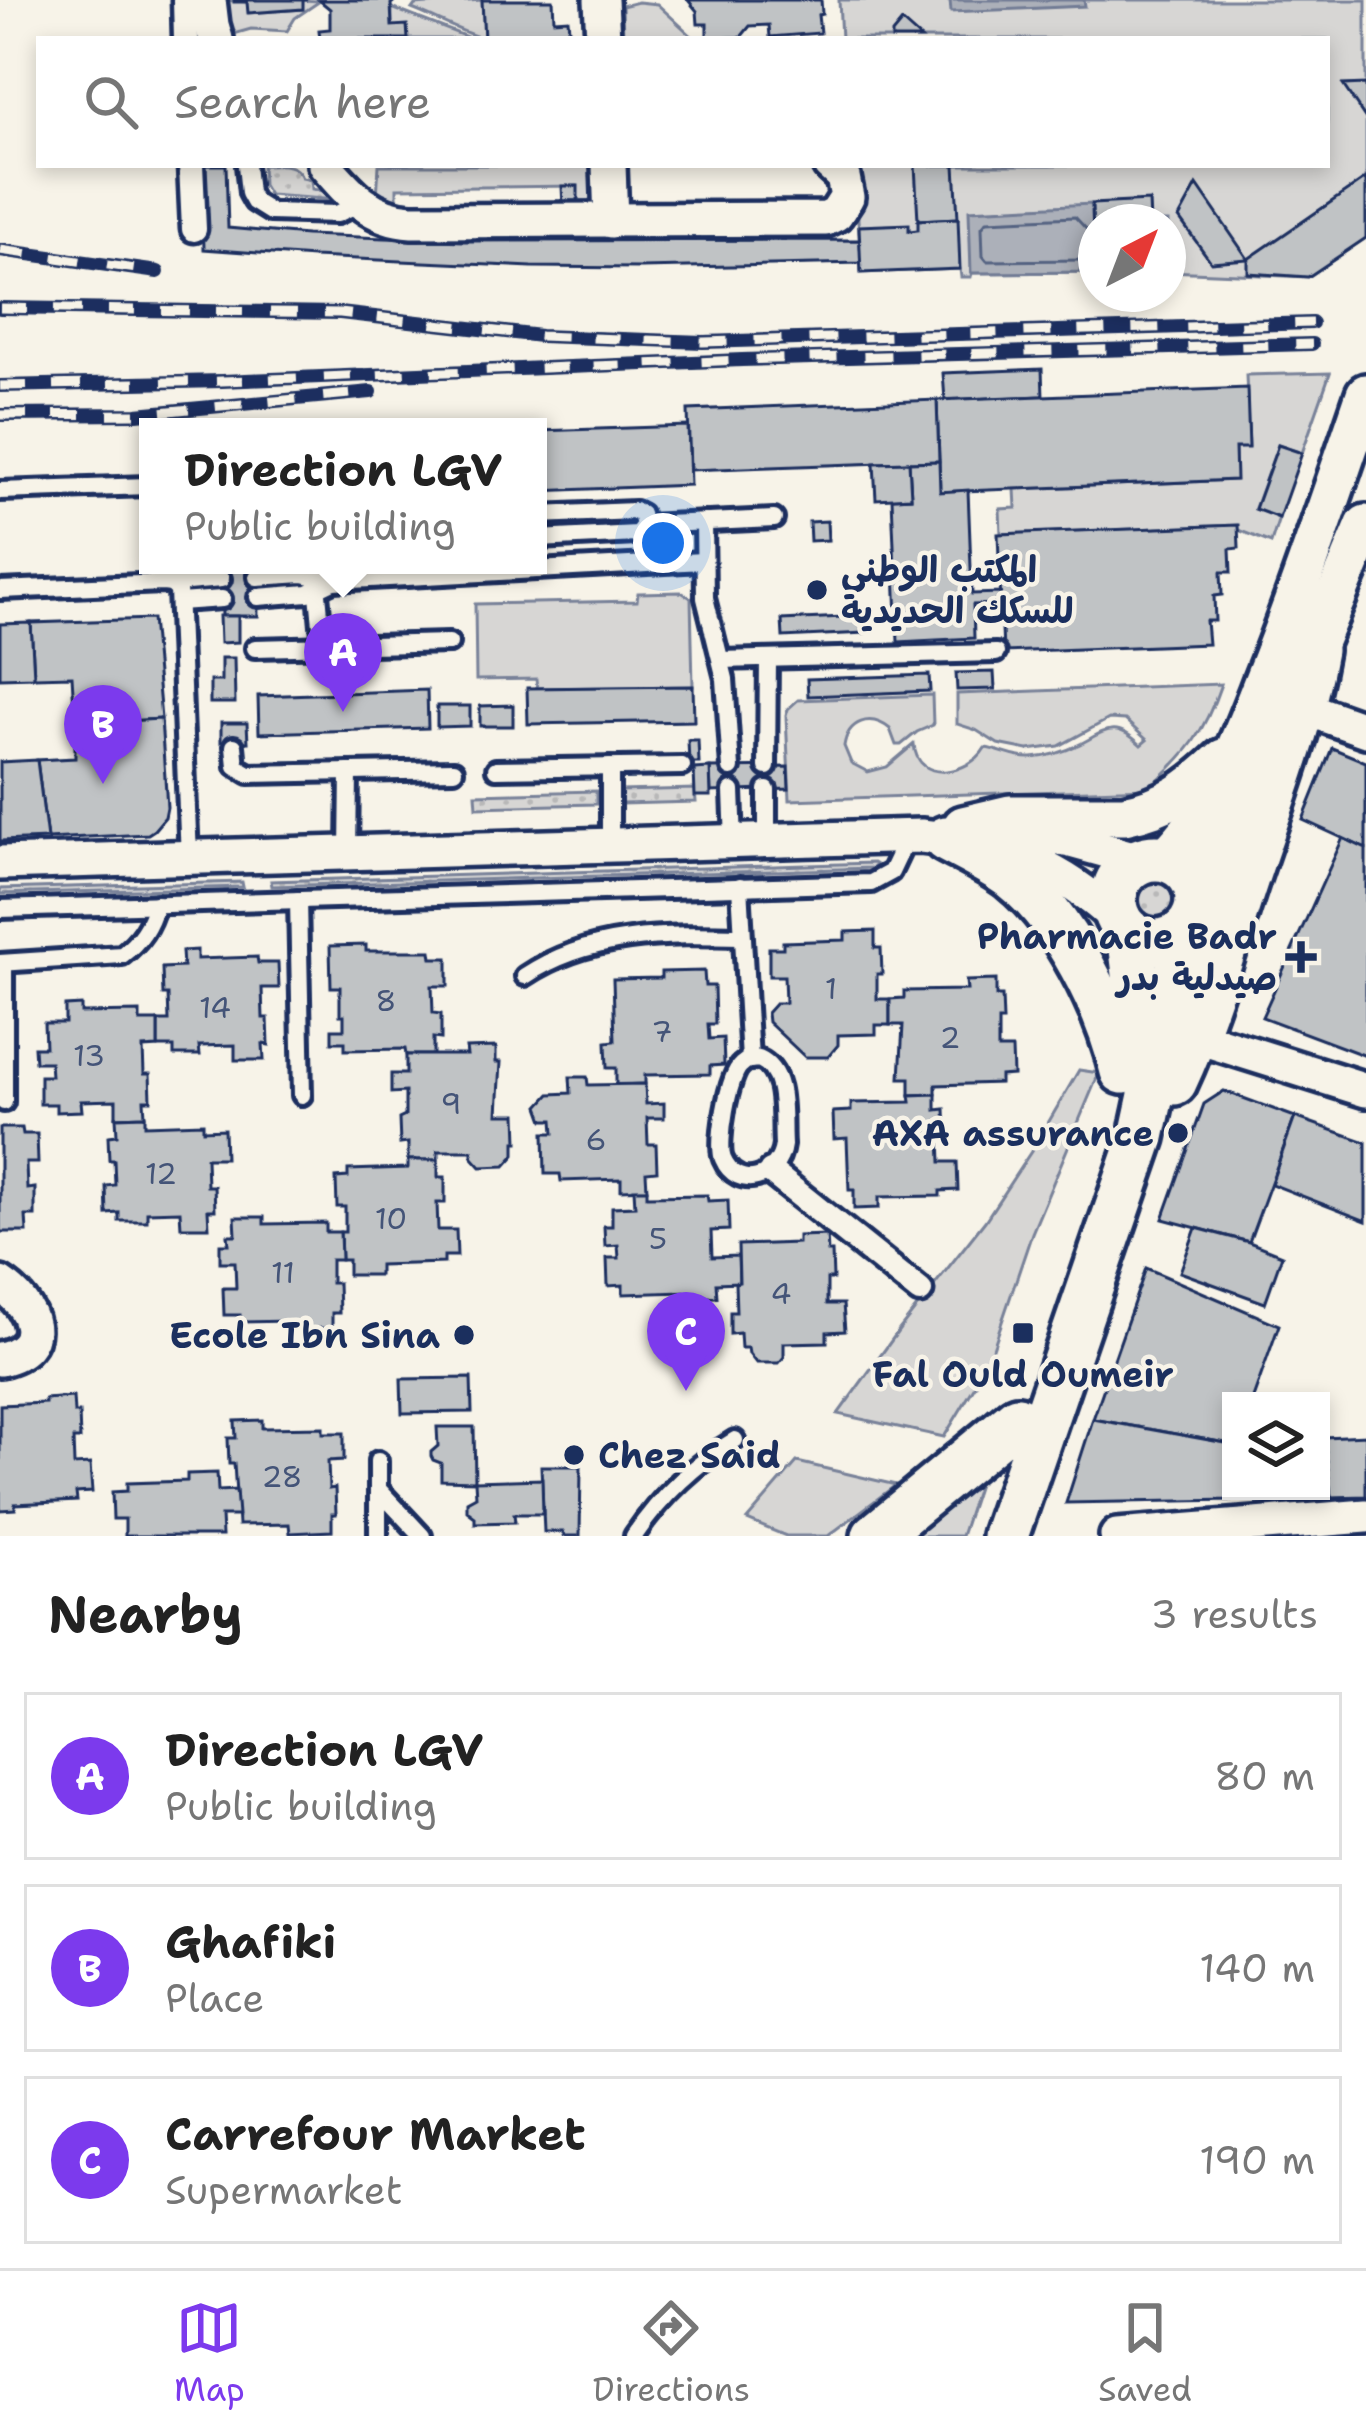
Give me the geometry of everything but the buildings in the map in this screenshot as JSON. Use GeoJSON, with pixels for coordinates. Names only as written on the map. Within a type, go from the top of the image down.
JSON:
{"type":"FeatureCollection","features":[{"type":"Feature","properties":{"kind":"main road"},"geometry":{"type":"LineString","coordinates":[[1135,1121],[1175,1081],[1194,1036],[1301,707],[1314,650]]}},
{"type":"Feature","properties":{"kind":"main road"},"geometry":{"type":"LineString","coordinates":[[934,834],[1011,877],[1051,918],[1107,1016],[1135,1121]]}},
{"type":"Feature","properties":{"kind":"main road"},"geometry":{"type":"LineString","coordinates":[[975,1536],[1135,1121],[1138,1006],[1126,928],[1115,907],[1117,883],[1127,869],[1153,859],[1174,862],[1190,874],[1192,910],[1135,1121],[1005,1536]]}},
{"type":"Feature","properties":{"kind":"main road"},"geometry":{"type":"LineString","coordinates":[[1126,928],[1146,941],[1173,938],[1192,910]]}},
{"type":"Feature","properties":{"kind":"main road"},"geometry":{"type":"LineString","coordinates":[[874,1536],[1017,1419]]}},
{"type":"Feature","properties":{"kind":"street"},"geometry":{"type":"LineString","coordinates":[[185,0],[186,36]]}},
{"type":"Feature","properties":{"kind":"street"},"geometry":{"type":"LineString","coordinates":[[209,0],[216,36]]}},
{"type":"Feature","properties":{"kind":"street"},"geometry":{"type":"LineString","coordinates":[[601,0],[603,36]]}},
{"type":"Feature","properties":{"kind":"street"},"geometry":{"type":"LineString","coordinates":[[191,168],[194,229]]}},
{"type":"Feature","properties":{"kind":"street"},"geometry":{"type":"LineString","coordinates":[[328,168],[360,203],[398,220],[826,219],[836,214],[847,197],[843,177],[833,168]]}},
{"type":"Feature","properties":{"kind":"street"},"geometry":{"type":"LineString","coordinates":[[609,168],[611,220]]}},
{"type":"Feature","properties":{"kind":"street"},"geometry":{"type":"LineString","coordinates":[[0,863],[1035,833],[1153,859],[1191,831],[1214,799],[1301,584],[1365,398]]}},
{"type":"Feature","properties":{"kind":"street"},"geometry":{"type":"LineString","coordinates":[[1192,910],[1314,650],[1366,525]]}},
{"type":"Feature","properties":{"kind":"street"},"geometry":{"type":"LineString","coordinates":[[1301,707],[1366,730]]}},
{"type":"Feature","properties":{"kind":"street"},"geometry":{"type":"LineString","coordinates":[[934,834],[1010,815],[1142,812],[1192,788],[1236,747]]}},
{"type":"Feature","properties":{"kind":"street"},"geometry":{"type":"LineString","coordinates":[[934,834],[1041,865],[1084,890],[1126,928]]}},
{"type":"Feature","properties":{"kind":"street"},"geometry":{"type":"LineString","coordinates":[[1194,1036],[1366,1090]]}},
{"type":"Feature","properties":{"kind":"street"},"geometry":{"type":"LineString","coordinates":[[771,1172],[920,1291]]}},
{"type":"Feature","properties":{"kind":"street"},"geometry":{"type":"LineString","coordinates":[[0,1284],[28,1309],[32,1330],[23,1348],[0,1359]]}},
{"type":"Feature","properties":{"kind":"street"},"geometry":{"type":"LineString","coordinates":[[1117,1536],[1366,1516]]}},
{"type":"Feature","properties":{"kind":"lane"},"geometry":{"type":"LineString","coordinates":[[246,168],[249,193],[261,209],[270,212],[337,214],[360,203]]}},
{"type":"Feature","properties":{"kind":"lane"},"geometry":{"type":"LineString","coordinates":[[0,491],[139,486]]}},
{"type":"Feature","properties":{"kind":"lane"},"geometry":{"type":"LineString","coordinates":[[547,515],[635,511],[644,525]]}},
{"type":"Feature","properties":{"kind":"lane"},"geometry":{"type":"LineString","coordinates":[[547,539],[637,534],[644,525],[774,519]]}},
{"type":"Feature","properties":{"kind":"lane"},"geometry":{"type":"LineString","coordinates":[[704,522],[708,616],[728,698],[730,768]]}},
{"type":"Feature","properties":{"kind":"lane"},"geometry":{"type":"LineString","coordinates":[[547,570],[703,561]]}},
{"type":"Feature","properties":{"kind":"lane"},"geometry":{"type":"LineString","coordinates":[[257,577],[274,574]]}},
{"type":"Feature","properties":{"kind":"lane"},"geometry":{"type":"LineString","coordinates":[[305,574],[323,582]]}},
{"type":"Feature","properties":{"kind":"lane"},"geometry":{"type":"LineString","coordinates":[[258,597],[323,582],[468,574]]}},
{"type":"Feature","properties":{"kind":"lane"},"geometry":{"type":"LineString","coordinates":[[0,590],[221,579]]}},
{"type":"Feature","properties":{"kind":"lane"},"geometry":{"type":"LineString","coordinates":[[323,582],[323,646]]}},
{"type":"Feature","properties":{"kind":"lane"},"geometry":{"type":"LineString","coordinates":[[174,584],[222,599]]}},
{"type":"Feature","properties":{"kind":"lane"},"geometry":{"type":"LineString","coordinates":[[174,584],[189,858]]}},
{"type":"Feature","properties":{"kind":"lane"},"geometry":{"type":"LineString","coordinates":[[255,648],[449,643]]}},
{"type":"Feature","properties":{"kind":"lane"},"geometry":{"type":"LineString","coordinates":[[722,660],[996,653]]}},
{"type":"Feature","properties":{"kind":"lane"},"geometry":{"type":"LineString","coordinates":[[767,767],[768,659]]}},
{"type":"Feature","properties":{"kind":"lane"},"geometry":{"type":"LineString","coordinates":[[235,746],[236,766],[244,773],[454,770]]}},
{"type":"Feature","properties":{"kind":"lane"},"geometry":{"type":"LineString","coordinates":[[496,769],[682,766]]}},
{"type":"Feature","properties":{"kind":"lane"},"geometry":{"type":"LineString","coordinates":[[610,767],[610,845]]}},
{"type":"Feature","properties":{"kind":"lane"},"geometry":{"type":"LineString","coordinates":[[348,854],[349,772]]}},
{"type":"Feature","properties":{"kind":"lane"},"geometry":{"type":"LineString","coordinates":[[750,841],[767,790]]}},
{"type":"Feature","properties":{"kind":"lane"},"geometry":{"type":"LineString","coordinates":[[732,791],[750,841]]}},
{"type":"Feature","properties":{"kind":"lane"},"geometry":{"type":"LineString","coordinates":[[0,909],[879,881],[934,834]]}},
{"type":"Feature","properties":{"kind":"lane"},"geometry":{"type":"LineString","coordinates":[[740,886],[750,1060]]}},
{"type":"Feature","properties":{"kind":"lane"},"geometry":{"type":"LineString","coordinates":[[298,900],[302,1095]]}},
{"type":"Feature","properties":{"kind":"lane"},"geometry":{"type":"LineString","coordinates":[[4,1102],[2,963],[122,955],[151,922],[156,904]]}},
{"type":"Feature","properties":{"kind":"lane"},"geometry":{"type":"LineString","coordinates":[[525,976],[556,957],[603,942],[741,936]]}},
{"type":"Feature","properties":{"kind":"lane"},"geometry":{"type":"LineString","coordinates":[[750,1060],[767,1062],[778,1076],[783,1145],[771,1172],[751,1178],[725,1164],[720,1144],[731,1082],[737,1068],[750,1060]]}},
{"type":"Feature","properties":{"kind":"lane"},"geometry":{"type":"LineString","coordinates":[[634,1536],[670,1489],[735,1440]]}},
{"type":"Feature","properties":{"kind":"lane"},"geometry":{"type":"LineString","coordinates":[[378,1461],[378,1536]]}},
{"type":"Feature","properties":{"kind":"lane"},"geometry":{"type":"LineString","coordinates":[[378,1489],[422,1536]]}},
{"type":"Feature","properties":{"kind":"shaded area"},"geometry":{"type":"Polygon","coordinates":[[[223,0],[247,2],[249,13],[302,9],[303,0],[320,1],[295,18],[287,31],[251,29],[230,35],[223,0]]]}},
{"type":"Feature","properties":{"kind":"shaded area"},"geometry":{"type":"Polygon","coordinates":[[[482,0],[484,36],[412,9],[482,0]]]}},
{"type":"Feature","properties":{"kind":"shaded area"},"geometry":{"type":"Polygon","coordinates":[[[839,0],[1366,0],[1366,238],[1308,277],[1186,272],[1186,204],[1078,204],[1078,272],[972,273],[971,277],[961,277],[960,269],[861,273],[855,168],[1330,168],[1330,36],[841,36],[839,0]]]}},
{"type":"Feature","properties":{"kind":"shaded area"},"geometry":{"type":"Polygon","coordinates":[[[657,4],[692,36],[623,36],[622,6],[657,4]]]}},
{"type":"Feature","properties":{"kind":"shaded area"},"geometry":{"type":"Polygon","coordinates":[[[392,8],[462,36],[404,36],[392,26],[392,8]]]}},
{"type":"Feature","properties":{"kind":"shaded area"},"geometry":{"type":"Polygon","coordinates":[[[262,168],[292,168],[311,180],[312,189],[334,193],[338,200],[269,195],[262,168]]]}},
{"type":"Feature","properties":{"kind":"shaded area"},"geometry":{"type":"Polygon","coordinates":[[[379,168],[592,168],[593,194],[588,203],[578,204],[577,186],[397,188],[397,201],[377,197],[379,168]]]}},
{"type":"Feature","properties":{"kind":"shaded area"},"geometry":{"type":"Polygon","coordinates":[[[1330,373],[1302,453],[1278,445],[1255,508],[1279,518],[1271,543],[1238,530],[1237,525],[1001,534],[1000,509],[1016,508],[1015,489],[1235,480],[1235,448],[1249,447],[1246,375],[1330,373]]]}},
{"type":"Feature","properties":{"kind":"shaded area"},"geometry":{"type":"Polygon","coordinates":[[[681,592],[691,598],[693,686],[537,688],[536,679],[476,680],[475,604],[637,601],[638,593],[681,592]]]}},
{"type":"Feature","properties":{"kind":"shaded area"},"geometry":{"type":"Polygon","coordinates":[[[1221,684],[1193,742],[1149,788],[790,800],[786,716],[798,700],[932,695],[933,725],[901,745],[896,745],[890,729],[868,721],[855,725],[844,746],[851,763],[868,772],[887,767],[914,744],[924,766],[945,771],[968,764],[985,748],[1032,758],[1063,751],[1111,730],[1124,732],[1141,745],[1147,740],[1125,720],[1109,719],[1059,746],[1028,750],[998,744],[957,724],[957,694],[1221,684]]]}},
{"type":"Feature","properties":{"kind":"shaded area"},"geometry":{"type":"Polygon","coordinates":[[[695,789],[696,802],[621,804],[621,791],[695,789]]]}},
{"type":"Feature","properties":{"kind":"shaded area"},"geometry":{"type":"Polygon","coordinates":[[[596,791],[596,804],[477,807],[476,794],[596,791]]]}},
{"type":"Feature","properties":{"kind":"shaded area"},"geometry":{"type":"Polygon","coordinates":[[[873,863],[873,868],[272,886],[271,881],[873,863]]]}},
{"type":"Feature","properties":{"kind":"shaded area"},"geometry":{"type":"Polygon","coordinates":[[[1158,871],[1176,878],[1183,896],[1176,914],[1158,921],[1140,914],[1133,896],[1140,878],[1158,871]]]}},
{"type":"Feature","properties":{"kind":"shaded area"},"geometry":{"type":"Polygon","coordinates":[[[242,882],[243,887],[0,894],[0,889],[242,882]]]}},
{"type":"Feature","properties":{"kind":"shaded area"},"geometry":{"type":"Polygon","coordinates":[[[1079,1070],[1099,1073],[1032,1233],[987,1366],[944,1437],[838,1414],[985,1221],[1079,1070]]]}},
{"type":"Feature","properties":{"kind":"shaded area"},"geometry":{"type":"Polygon","coordinates":[[[797,1462],[896,1485],[828,1536],[786,1536],[747,1520],[797,1462]]]}},
{"type":"Feature","properties":{"kind":"shaded area"},"geometry":{"type":"Polygon","coordinates":[[[982,1472],[961,1536],[911,1536],[942,1511],[982,1472]]]}},
{"type":"Feature","properties":{"kind":"water"},"geometry":{"type":"Polygon","coordinates":[[[950,0],[1084,0],[1085,6],[951,12],[950,0]]]}},
{"type":"Feature","properties":{"kind":"water"},"geometry":{"type":"Polygon","coordinates":[[[1078,205],[1078,272],[971,273],[969,210],[1078,205]]]}},
{"type":"Feature","properties":{"kind":"railway"},"geometry":{"type":"LineString","coordinates":[[0,250],[158,272]]}},
{"type":"Feature","properties":{"kind":"railway"},"geometry":{"type":"LineString","coordinates":[[0,308],[340,313],[540,336],[703,342],[1312,323]]}},
{"type":"Feature","properties":{"kind":"railway"},"geometry":{"type":"LineString","coordinates":[[0,386],[1312,344]]}},
{"type":"Feature","properties":{"kind":"railway"},"geometry":{"type":"LineString","coordinates":[[0,415],[137,414],[371,392]]}},
{"type":"Feature","properties":{"kind":"place","name":"المكتب الوطني للسكك الحديدية"},"geometry":{"type":"Point","coordinates":[817,590]}},
{"type":"Feature","properties":{"kind":"place","name":"Direction LGV"},"geometry":{"type":"Point","coordinates":[343,712]}},
{"type":"Feature","properties":{"kind":"place","name":"Ghafiki"},"geometry":{"type":"Point","coordinates":[103,784]}},
{"type":"Feature","properties":{"kind":"place","name":"Pharmacie Badr صيدلية بدر"},"geometry":{"type":"Point","coordinates":[1301,957]}},
{"type":"Feature","properties":{"kind":"place","name":"AXA assurance"},"geometry":{"type":"Point","coordinates":[1178,1133]}},
{"type":"Feature","properties":{"kind":"place","name":"Fal Ould Oumeir"},"geometry":{"type":"Point","coordinates":[1023,1333]}},
{"type":"Feature","properties":{"kind":"place","name":"Ecole Ibn Sina"},"geometry":{"type":"Point","coordinates":[464,1335]}},
{"type":"Feature","properties":{"kind":"place","name":"Carrefour Market"},"geometry":{"type":"Point","coordinates":[686,1391]}},
{"type":"Feature","properties":{"kind":"place","name":"Chez Said"},"geometry":{"type":"Point","coordinates":[574,1455]}}]}
